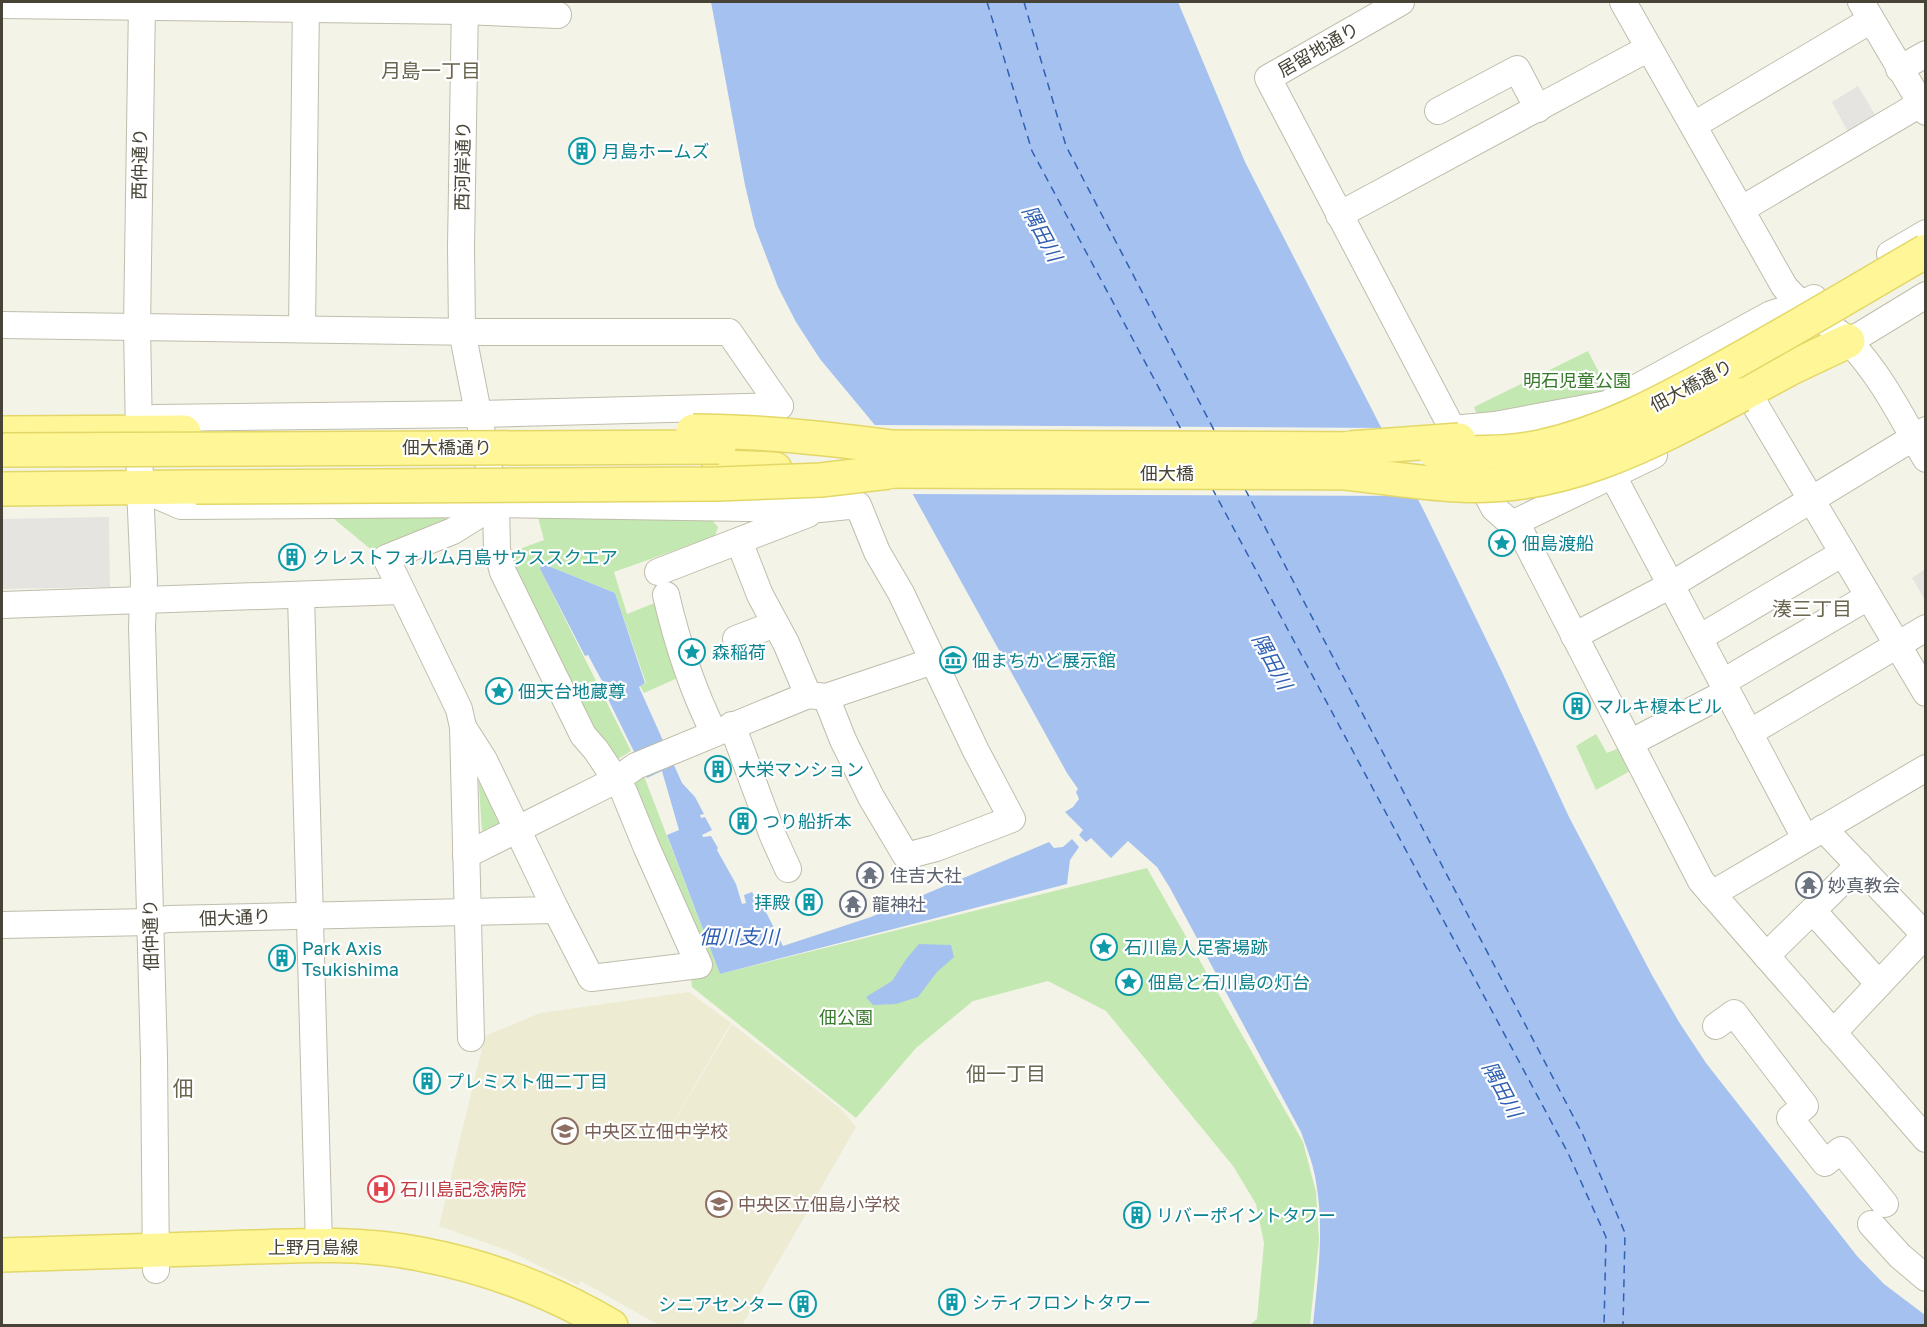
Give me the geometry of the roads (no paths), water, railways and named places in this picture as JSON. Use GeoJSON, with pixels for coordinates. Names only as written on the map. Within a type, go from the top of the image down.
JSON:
{"type":"FeatureCollection","features":[{"type":"Feature","properties":{"kind":"main road","name":"佃大橋通り"},"geometry":{"type":"LineString","coordinates":[[1444,451],[1485,453],[1516,451],[1601,430],[1662,401],[1738,360],[1926,251]]}},
{"type":"Feature","properties":{"kind":"main road","name":"佃大橋通り"},"geometry":{"type":"LineString","coordinates":[[1444,451],[1502,470],[1541,465],[1622,440],[1746,375],[1926,272]]}},
{"type":"Feature","properties":{"kind":"main road"},"geometry":{"type":"LineString","coordinates":[[1348,461],[1514,436],[1556,427],[1606,411],[1715,356],[1802,304]]}},
{"type":"Feature","properties":{"kind":"main road"},"geometry":{"type":"LineString","coordinates":[[1348,461],[1460,485],[1543,479],[1575,472],[1624,454],[1748,399],[1793,367],[1848,341]]}},
{"type":"Feature","properties":{"kind":"main road"},"geometry":{"type":"LineString","coordinates":[[2,433],[721,431],[822,438],[891,460]]}},
{"type":"Feature","properties":{"kind":"main road","name":"佃大橋通り"},"geometry":{"type":"LineString","coordinates":[[2,450],[891,460]]}},
{"type":"Feature","properties":{"kind":"main road","name":"佃大橋"},"geometry":{"type":"LineString","coordinates":[[891,460],[1348,461],[1444,451]]}},
{"type":"Feature","properties":{"kind":"main road"},"geometry":{"type":"LineString","coordinates":[[2,489],[718,484],[821,480],[891,460]]}},
{"type":"Feature","properties":{"kind":"main road","name":"佃大橋通り"},"geometry":{"type":"LineString","coordinates":[[2,471],[569,465],[719,467],[891,460]]}},
{"type":"Feature","properties":{"kind":"main road","name":"上野月島線"},"geometry":{"type":"LineString","coordinates":[[2,1255],[156,1261],[320,1245],[418,1253],[450,1260],[538,1288],[562,1298],[611,1326]]}},
{"type":"Feature","properties":{"kind":"street","name":"居留地通り"},"geometry":{"type":"LineString","coordinates":[[1339,215],[1268,78],[1401,2]]}},
{"type":"Feature","properties":{"kind":"street"},"geometry":{"type":"LineString","coordinates":[[1575,636],[1671,585],[1811,500],[1921,442],[1873,371],[1848,341],[1792,296],[1784,286],[1623,2]]}},
{"type":"Feature","properties":{"kind":"street","name":"西仲通り"},"geometry":{"type":"LineString","coordinates":[[140,488],[137,327],[142,4]]}},
{"type":"Feature","properties":{"kind":"street"},"geometry":{"type":"LineString","coordinates":[[2,5],[465,6],[558,15]]}},
{"type":"Feature","properties":{"kind":"street"},"geometry":{"type":"LineString","coordinates":[[302,329],[306,5]]}},
{"type":"Feature","properties":{"kind":"street","name":"西河岸通り"},"geometry":{"type":"LineString","coordinates":[[465,6],[462,332],[496,504],[497,550],[503,572],[583,735],[626,773],[624,792],[699,965],[591,978],[556,910]]}},
{"type":"Feature","properties":{"kind":"street"},"geometry":{"type":"LineString","coordinates":[[1694,125],[1866,10],[1923,108],[1742,209]]}},
{"type":"Feature","properties":{"kind":"street"},"geometry":{"type":"LineString","coordinates":[[1649,48],[1339,215],[1444,451],[1494,508],[1521,532],[1701,881],[1926,1139]]}},
{"type":"Feature","properties":{"kind":"street"},"geometry":{"type":"LineString","coordinates":[[1899,69],[1926,54]]}},
{"type":"Feature","properties":{"kind":"street"},"geometry":{"type":"LineString","coordinates":[[1438,111],[1517,69],[1538,109]]}},
{"type":"Feature","properties":{"kind":"street"},"geometry":{"type":"LineString","coordinates":[[1444,451],[1495,425],[1607,404],[1771,314],[1802,304],[1926,233]]}},
{"type":"Feature","properties":{"kind":"street"},"geometry":{"type":"LineString","coordinates":[[1848,341],[1926,294]]}},
{"type":"Feature","properties":{"kind":"street"},"geometry":{"type":"LineString","coordinates":[[2,325],[462,332],[729,332],[780,406],[478,414],[156,417],[140,432]]}},
{"type":"Feature","properties":{"kind":"street"},"geometry":{"type":"LineString","coordinates":[[1512,524],[1566,496],[1613,476],[1748,399],[1926,693]]}},
{"type":"Feature","properties":{"kind":"street"},"geometry":{"type":"LineString","coordinates":[[1613,476],[1749,733],[1814,833],[1859,865],[1925,935],[1833,1033]]}},
{"type":"Feature","properties":{"kind":"street"},"geometry":{"type":"LineString","coordinates":[[140,488],[181,506],[496,504],[820,509],[858,505],[877,552],[901,593],[976,751],[1012,819],[936,848],[906,856],[871,797],[843,740],[774,624],[739,541]]}},
{"type":"Feature","properties":{"kind":"street","name":"佃仲通り"},"geometry":{"type":"LineString","coordinates":[[140,488],[143,540],[142,626],[156,1261]]}},
{"type":"Feature","properties":{"kind":"street"},"geometry":{"type":"LineString","coordinates":[[471,1038],[463,727],[459,709],[386,558],[453,531],[496,504]]}},
{"type":"Feature","properties":{"kind":"street"},"geometry":{"type":"LineString","coordinates":[[788,869],[723,729],[696,693],[662,583],[739,541],[820,509]]}},
{"type":"Feature","properties":{"kind":"street"},"geometry":{"type":"LineString","coordinates":[[1699,639],[1843,553]]}},
{"type":"Feature","properties":{"kind":"street"},"geometry":{"type":"LineString","coordinates":[[2,604],[401,591]]}},
{"type":"Feature","properties":{"kind":"street"},"geometry":{"type":"LineString","coordinates":[[301,596],[320,1245]]}},
{"type":"Feature","properties":{"kind":"street"},"geometry":{"type":"LineString","coordinates":[[1630,743],[1725,687],[1868,597]]}},
{"type":"Feature","properties":{"kind":"street"},"geometry":{"type":"LineString","coordinates":[[736,639],[774,624]]}},
{"type":"Feature","properties":{"kind":"street"},"geometry":{"type":"LineString","coordinates":[[1749,733],[1926,628]]}},
{"type":"Feature","properties":{"kind":"street"},"geometry":{"type":"LineString","coordinates":[[466,855],[626,773],[723,729],[817,696],[933,662]]}},
{"type":"Feature","properties":{"kind":"street"},"geometry":{"type":"LineString","coordinates":[[463,727],[484,760],[556,910]]}},
{"type":"Feature","properties":{"kind":"street"},"geometry":{"type":"LineString","coordinates":[[1712,894],[1926,768]]}},
{"type":"Feature","properties":{"kind":"street"},"geometry":{"type":"LineString","coordinates":[[1766,956],[1859,865]]}},
{"type":"Feature","properties":{"kind":"street","name":"佃大通り"},"geometry":{"type":"LineString","coordinates":[[2,925],[556,910]]}},
{"type":"Feature","properties":{"kind":"street"},"geometry":{"type":"LineString","coordinates":[[1813,910],[1879,984]]}},
{"type":"Feature","properties":{"kind":"street"},"geometry":{"type":"LineString","coordinates":[[1716,1026],[1734,1013],[1805,1106],[1790,1118],[1825,1163],[1841,1150],[1886,1204]]}},
{"type":"Feature","properties":{"kind":"street"},"geometry":{"type":"LineString","coordinates":[[1871,1224],[1899,1256],[1926,1278]]}},
{"type":"Feature","properties":{"kind":"water","name":"隅田川"},"geometry":{"type":"Polygon","coordinates":[[[711,2],[1178,2],[1245,162],[1425,513],[1569,817],[1653,977],[1706,1063],[1857,1256],[1884,1284],[1925,1315],[1925,1325],[1313,1325],[1320,1251],[1320,1213],[1314,1170],[1301,1132],[1157,867],[1128,841],[1111,858],[1091,838],[1086,842],[1079,835],[1083,830],[1065,812],[1079,799],[1076,792],[1078,789],[874,424],[820,359],[796,322],[778,287],[755,227],[711,2]]]}},
{"type":"Feature","properties":{"kind":"water","name":"佃川支川"},"geometry":{"type":"Polygon","coordinates":[[[541,563],[615,593],[645,683],[639,687],[682,783],[695,797],[704,814],[700,815],[701,818],[705,817],[712,830],[702,835],[703,837],[711,836],[718,848],[736,884],[742,904],[746,903],[744,895],[752,892],[759,905],[762,904],[783,946],[871,917],[1049,842],[1054,848],[1063,847],[1072,839],[1079,847],[1070,860],[1067,884],[720,974],[667,835],[679,830],[662,771],[647,778],[607,697],[609,694],[588,655],[585,656],[540,569],[541,563]]]}},
{"type":"Feature","properties":{"kind":"water"},"geometry":{"type":"Polygon","coordinates":[[[919,944],[951,945],[954,957],[937,972],[918,997],[896,1004],[873,1005],[866,997],[892,981],[919,944]]]}},
{"type":"Feature","properties":{"kind":"place","name":"月島ホームズ"},"geometry":{"type":"Point","coordinates":[582,151]}},
{"type":"Feature","properties":{"kind":"place","name":"佃島渡船"},"geometry":{"type":"Point","coordinates":[1502,543]}},
{"type":"Feature","properties":{"kind":"place","name":"クレストフォルム月島サウススクエア"},"geometry":{"type":"Point","coordinates":[292,557]}},
{"type":"Feature","properties":{"kind":"place","name":"森稲荷"},"geometry":{"type":"Point","coordinates":[692,652]}},
{"type":"Feature","properties":{"kind":"place","name":"佃まちかど展示館"},"geometry":{"type":"Point","coordinates":[953,660]}},
{"type":"Feature","properties":{"kind":"place","name":"佃天台地蔵尊"},"geometry":{"type":"Point","coordinates":[499,691]}},
{"type":"Feature","properties":{"kind":"place","name":"マルキ榎本ビル"},"geometry":{"type":"Point","coordinates":[1577,706]}},
{"type":"Feature","properties":{"kind":"place","name":"大栄マンション"},"geometry":{"type":"Point","coordinates":[718,769]}},
{"type":"Feature","properties":{"kind":"place","name":"つり船折本"},"geometry":{"type":"Point","coordinates":[743,821]}},
{"type":"Feature","properties":{"kind":"place","name":"住吉大社"},"geometry":{"type":"Point","coordinates":[870,875]}},
{"type":"Feature","properties":{"kind":"place","name":"妙真教会"},"geometry":{"type":"Point","coordinates":[1809,885]}},
{"type":"Feature","properties":{"kind":"place","name":"拝殿"},"geometry":{"type":"Point","coordinates":[809,902]}},
{"type":"Feature","properties":{"kind":"place","name":"龍神社"},"geometry":{"type":"Point","coordinates":[853,904]}},
{"type":"Feature","properties":{"kind":"place","name":"石川島人足寄場跡"},"geometry":{"type":"Point","coordinates":[1104,947]}},
{"type":"Feature","properties":{"kind":"place","name":"Park Axis Tsukishima"},"geometry":{"type":"Point","coordinates":[282,958]}},
{"type":"Feature","properties":{"kind":"place","name":"佃島と石川島の灯台"},"geometry":{"type":"Point","coordinates":[1129,982]}},
{"type":"Feature","properties":{"kind":"place","name":"プレミスト佃二丁目"},"geometry":{"type":"Point","coordinates":[427,1081]}},
{"type":"Feature","properties":{"kind":"place","name":"中央区立佃中学校"},"geometry":{"type":"Point","coordinates":[565,1131]}},
{"type":"Feature","properties":{"kind":"place","name":"石川島記念病院"},"geometry":{"type":"Point","coordinates":[381,1189]}},
{"type":"Feature","properties":{"kind":"place","name":"中央区立佃島小学校"},"geometry":{"type":"Point","coordinates":[719,1204]}},
{"type":"Feature","properties":{"kind":"place","name":"リバーポイントタワー"},"geometry":{"type":"Point","coordinates":[1137,1215]}},
{"type":"Feature","properties":{"kind":"place","name":"シティフロントタワー"},"geometry":{"type":"Point","coordinates":[952,1302]}},
{"type":"Feature","properties":{"kind":"place","name":"シニアセンター"},"geometry":{"type":"Point","coordinates":[803,1304]}},
{"type":"Feature","properties":{"kind":"district","name":"月島一丁目"},"geometry":{"type":"Point","coordinates":[431,70]}},
{"type":"Feature","properties":{"kind":"district","name":"湊三丁目"},"geometry":{"type":"Point","coordinates":[1812,608]}},
{"type":"Feature","properties":{"kind":"district","name":"佃一丁目"},"geometry":{"type":"Point","coordinates":[1006,1073]}},
{"type":"Feature","properties":{"kind":"district","name":"佃"},"geometry":{"type":"Point","coordinates":[183,1088]}},
{"type":"Feature","properties":{"kind":"park label","name":"明石児童公園"},"geometry":{"type":"Point","coordinates":[1577,380]}},
{"type":"Feature","properties":{"kind":"park label","name":"佃公園"},"geometry":{"type":"Point","coordinates":[846,1017]}}]}
